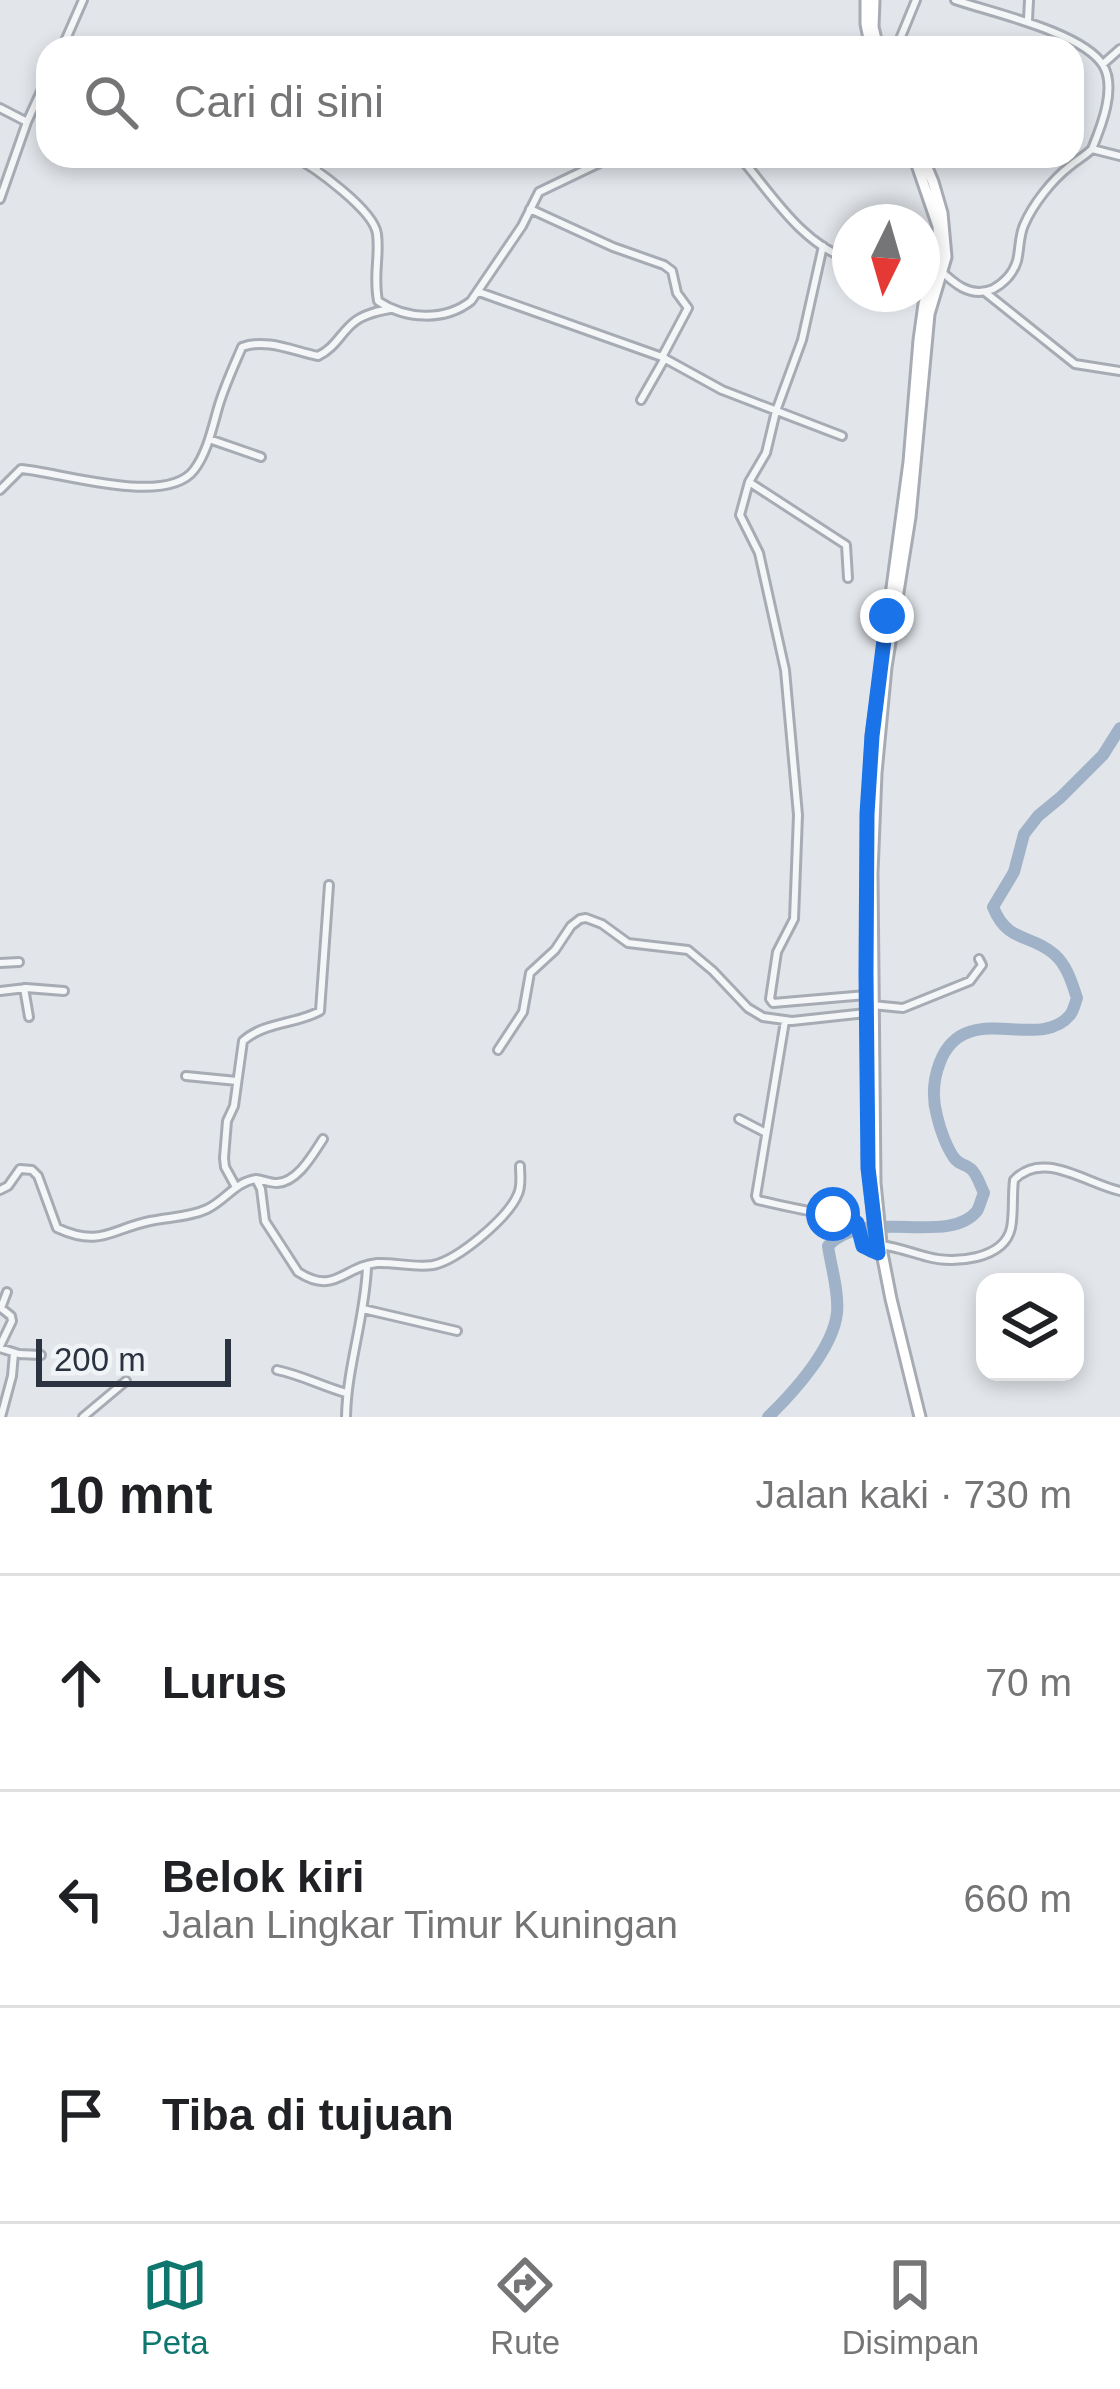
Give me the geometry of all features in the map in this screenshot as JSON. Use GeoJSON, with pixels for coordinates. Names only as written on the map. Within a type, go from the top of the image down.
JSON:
{"type":"FeatureCollection","features":[{"type":"Feature","properties":{"kind":"main road"},"geometry":{"type":"LineString","coordinates":[[870,0],[873,36]]}},
{"type":"Feature","properties":{"kind":"main road"},"geometry":{"type":"LineString","coordinates":[[925,168],[939,204]]}},
{"type":"Feature","properties":{"kind":"main road"},"geometry":{"type":"LineString","coordinates":[[940,206],[946,243],[940,265]]}},
{"type":"Feature","properties":{"kind":"main road"},"geometry":{"type":"LineString","coordinates":[[917,1417],[875,1215],[868,1004],[878,753],[886,667],[910,517],[929,312]]}},
{"type":"Feature","properties":{"kind":"street"},"geometry":{"type":"LineString","coordinates":[[69,36],[83,0]]}},
{"type":"Feature","properties":{"kind":"street"},"geometry":{"type":"LineString","coordinates":[[901,36],[916,0]]}},
{"type":"Feature","properties":{"kind":"street"},"geometry":{"type":"LineString","coordinates":[[956,0],[1061,36]]}},
{"type":"Feature","properties":{"kind":"street"},"geometry":{"type":"LineString","coordinates":[[1028,21],[1029,0]]}},
{"type":"Feature","properties":{"kind":"street"},"geometry":{"type":"LineString","coordinates":[[1084,48],[1104,67],[1115,70]]}},
{"type":"Feature","properties":{"kind":"street"},"geometry":{"type":"LineString","coordinates":[[1084,155],[1092,149],[1107,106],[1104,67],[1120,49]]}},
{"type":"Feature","properties":{"kind":"street"},"geometry":{"type":"LineString","coordinates":[[0,199],[36,102]]}},
{"type":"Feature","properties":{"kind":"street"},"geometry":{"type":"LineString","coordinates":[[0,108],[27,122]]}},
{"type":"Feature","properties":{"kind":"street"},"geometry":{"type":"LineString","coordinates":[[1092,149],[1120,156]]}},
{"type":"Feature","properties":{"kind":"street"},"geometry":{"type":"LineString","coordinates":[[313,168],[374,224],[378,301],[411,315],[462,308],[479,292],[539,192],[589,168]]}},
{"type":"Feature","properties":{"kind":"street"},"geometry":{"type":"LineString","coordinates":[[749,168],[780,207],[832,253]]}},
{"type":"Feature","properties":{"kind":"street"},"geometry":{"type":"LineString","coordinates":[[940,270],[964,290],[985,292],[1002,284],[1017,262],[1023,226],[1066,168]]}},
{"type":"Feature","properties":{"kind":"street"},"geometry":{"type":"LineString","coordinates":[[530,209],[672,271],[676,293],[688,308],[641,400]]}},
{"type":"Feature","properties":{"kind":"street"},"geometry":{"type":"LineString","coordinates":[[823,246],[802,340],[766,453],[748,482],[740,514],[758,549],[779,642],[798,815],[793,923],[777,952],[770,999],[773,1003],[868,1004],[899,1010],[970,981],[982,965],[979,959]]}},
{"type":"Feature","properties":{"kind":"street"},"geometry":{"type":"LineString","coordinates":[[479,292],[663,358],[722,390],[842,436]]}},
{"type":"Feature","properties":{"kind":"street"},"geometry":{"type":"LineString","coordinates":[[985,292],[1075,364],[1120,371]]}},
{"type":"Feature","properties":{"kind":"street"},"geometry":{"type":"LineString","coordinates":[[0,490],[16,471],[26,469],[86,482],[160,487],[185,478],[209,439],[231,370],[246,344],[317,356],[339,342],[354,321],[390,309]]}},
{"type":"Feature","properties":{"kind":"street"},"geometry":{"type":"LineString","coordinates":[[209,439],[261,457]]}},
{"type":"Feature","properties":{"kind":"street"},"geometry":{"type":"LineString","coordinates":[[748,482],[846,545],[848,578]]}},
{"type":"Feature","properties":{"kind":"street"},"geometry":{"type":"LineString","coordinates":[[236,1186],[224,1158],[244,1037],[320,1011],[329,885]]}},
{"type":"Feature","properties":{"kind":"street"},"geometry":{"type":"LineString","coordinates":[[498,1050],[523,1012],[530,974],[580,919],[592,919],[634,945],[688,950],[763,1017],[785,1021],[868,1004]]}},
{"type":"Feature","properties":{"kind":"street"},"geometry":{"type":"LineString","coordinates":[[0,963],[19,962]]}},
{"type":"Feature","properties":{"kind":"street"},"geometry":{"type":"LineString","coordinates":[[24,988],[29,1017]]}},
{"type":"Feature","properties":{"kind":"street"},"geometry":{"type":"LineString","coordinates":[[0,991],[64,992]]}},
{"type":"Feature","properties":{"kind":"street"},"geometry":{"type":"LineString","coordinates":[[785,1021],[758,1200],[842,1214],[857,1223],[863,1246],[964,1259],[1002,1244],[1011,1229],[1014,1180],[1023,1172],[1033,1168],[1066,1172],[1120,1191]]}},
{"type":"Feature","properties":{"kind":"street"},"geometry":{"type":"LineString","coordinates":[[186,1076],[237,1081]]}},
{"type":"Feature","properties":{"kind":"street"},"geometry":{"type":"LineString","coordinates":[[739,1119],[766,1133]]}},
{"type":"Feature","properties":{"kind":"street"},"geometry":{"type":"LineString","coordinates":[[0,1190],[20,1169],[32,1170],[57,1228],[89,1238],[206,1210],[248,1180],[278,1183],[288,1179],[323,1139]]}},
{"type":"Feature","properties":{"kind":"street"},"geometry":{"type":"LineString","coordinates":[[256,1179],[265,1221],[302,1275],[332,1282],[367,1265],[437,1264],[459,1254],[517,1197],[520,1166]]}},
{"type":"Feature","properties":{"kind":"street"},"geometry":{"type":"LineString","coordinates":[[346,1417],[367,1265]]}},
{"type":"Feature","properties":{"kind":"street"},"geometry":{"type":"LineString","coordinates":[[7,1292],[1,1308],[12,1321],[0,1347],[41,1355]]}},
{"type":"Feature","properties":{"kind":"street"},"geometry":{"type":"LineString","coordinates":[[363,1310],[457,1331]]}},
{"type":"Feature","properties":{"kind":"street"},"geometry":{"type":"LineString","coordinates":[[1,1417],[14,1353]]}},
{"type":"Feature","properties":{"kind":"street"},"geometry":{"type":"LineString","coordinates":[[277,1370],[346,1394]]}},
{"type":"Feature","properties":{"kind":"street"},"geometry":{"type":"LineString","coordinates":[[83,1417],[126,1381]]}},
{"type":"Feature","properties":{"kind":"waterway"},"geometry":{"type":"LineString","coordinates":[[768,1417],[810,1369],[834,1327],[837,1296],[828,1246],[862,1229],[947,1226],[978,1210],[984,1193],[971,1169],[952,1155],[938,1121],[934,1096],[940,1062],[951,1043],[966,1033],[1040,1029],[1070,1015],[1077,998],[1062,963],[1045,947],[1005,927],[993,907],[1014,872],[1024,834],[1103,755],[1120,728]]}},
{"type":"Feature","properties":{"kind":"route"},"geometry":{"type":"LineString","coordinates":[[833,1214],[857,1223],[863,1246],[878,1253],[868,1168],[867,814],[887,616]]}}]}
